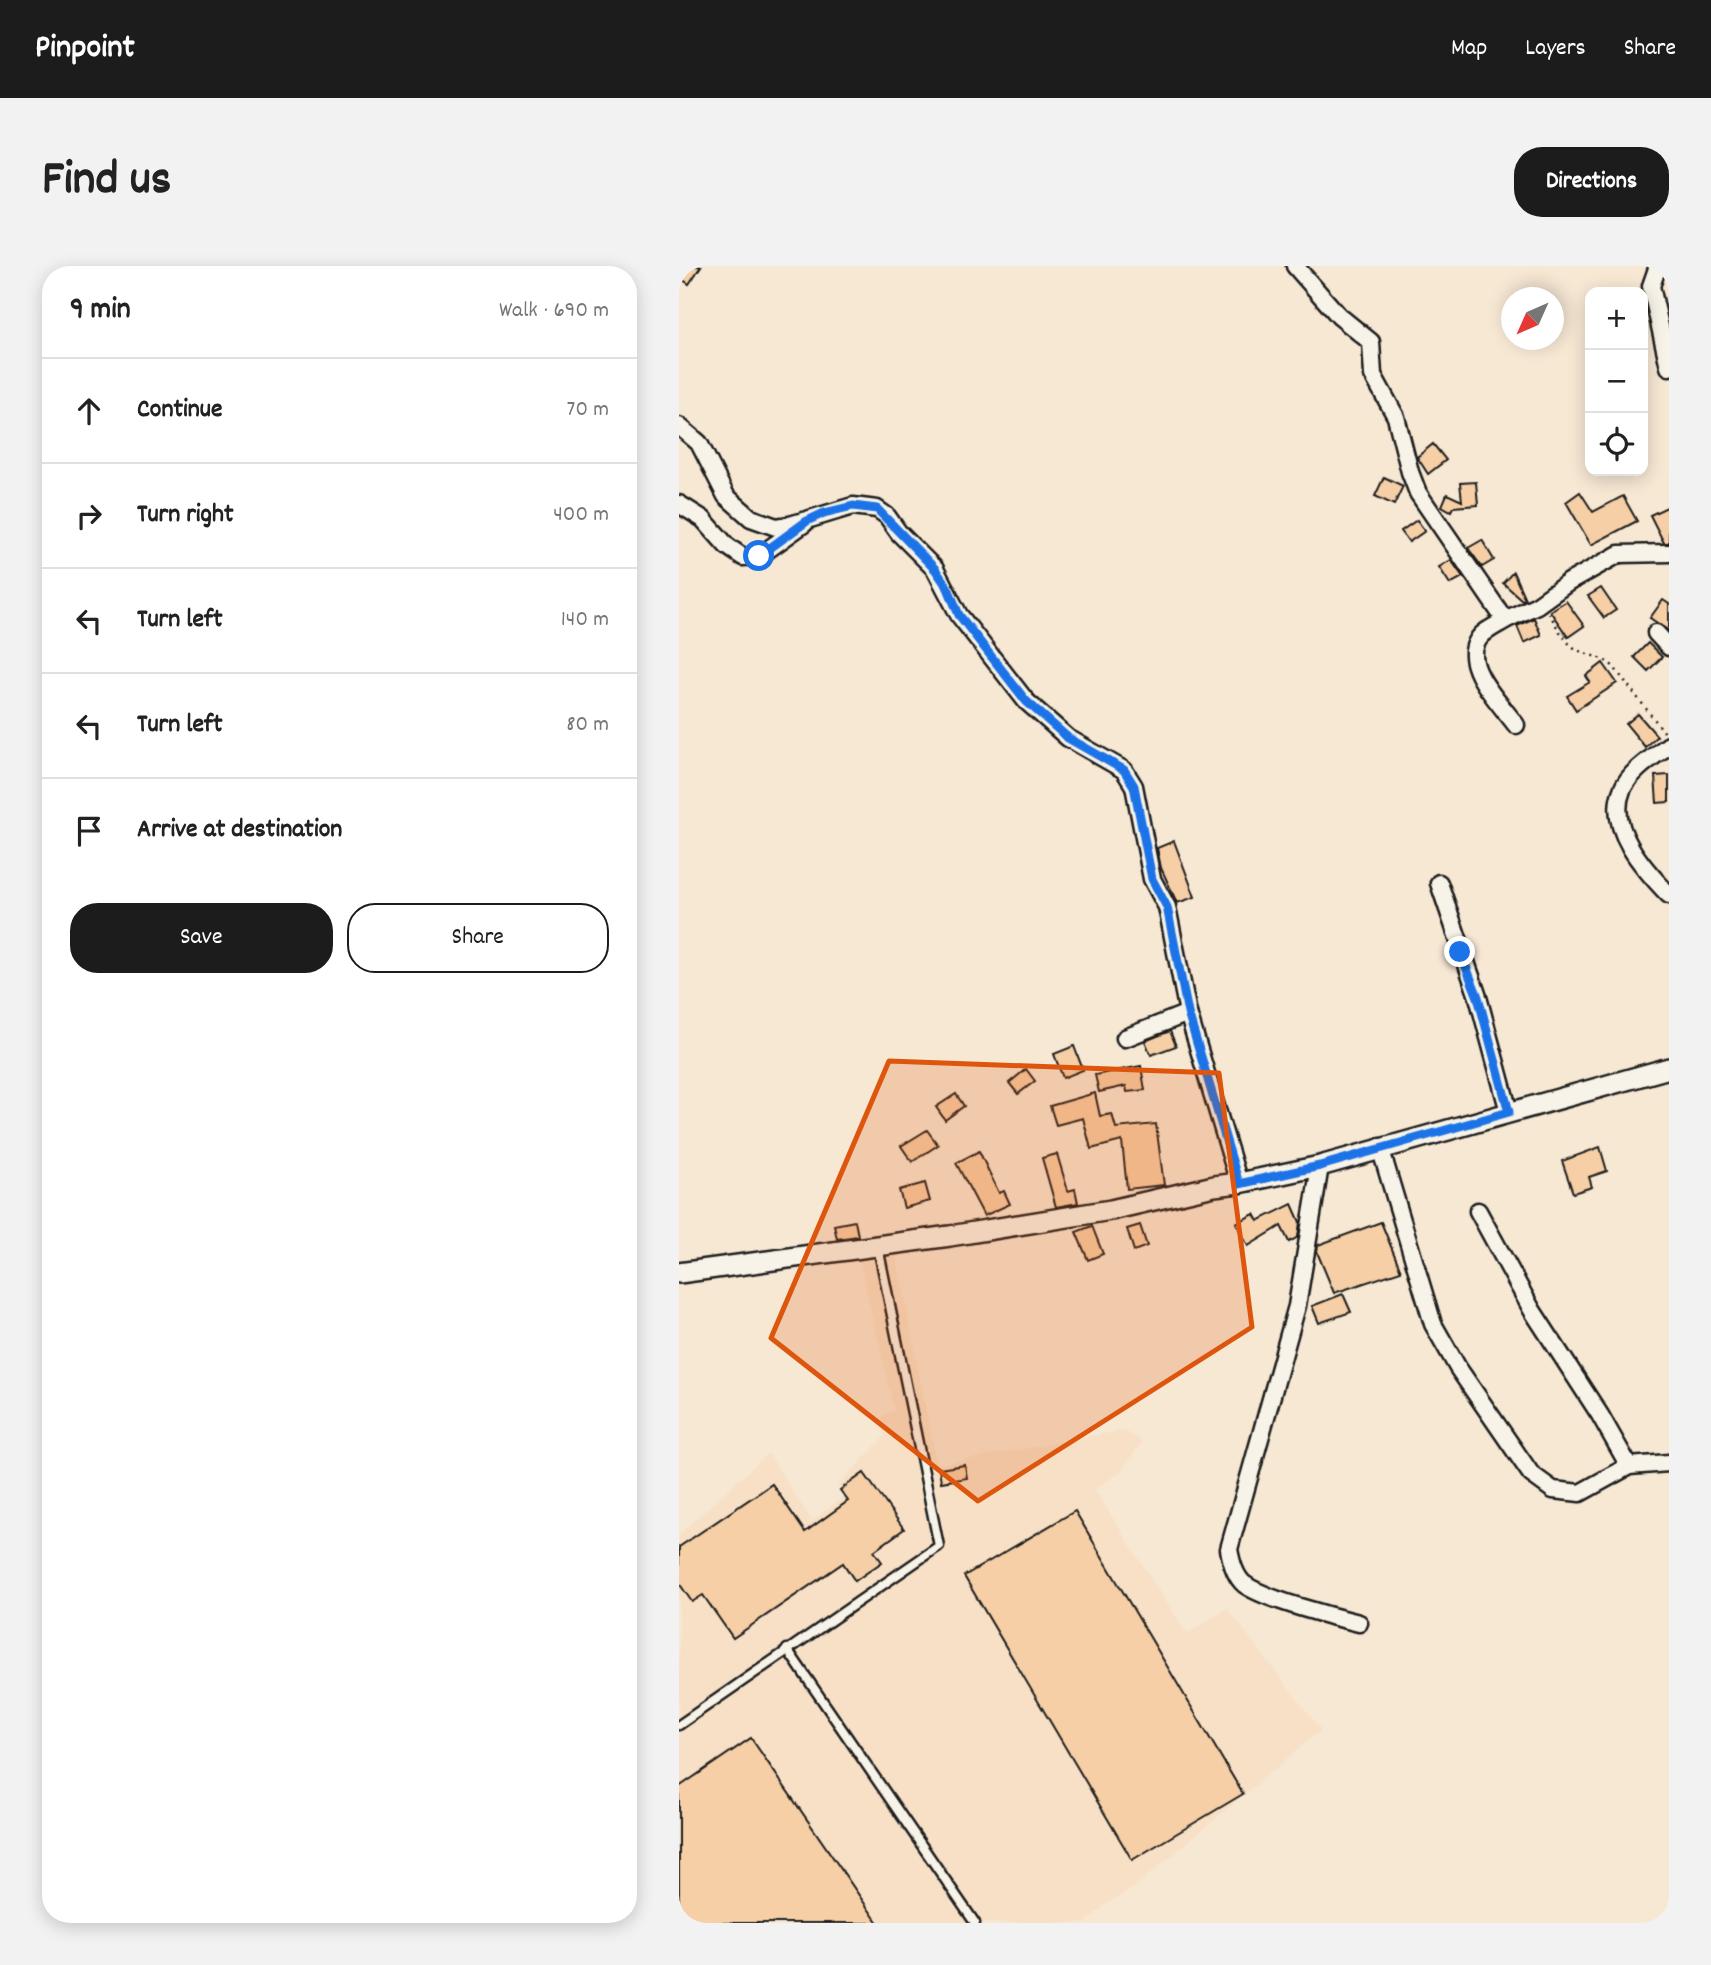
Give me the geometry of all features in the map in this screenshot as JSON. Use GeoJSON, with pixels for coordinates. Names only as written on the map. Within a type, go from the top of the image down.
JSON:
{"type":"FeatureCollection","features":[{"type":"Feature","properties":{"kind":"street"},"geometry":{"type":"LineString","coordinates":[[1295,266],[1339,316],[1371,342],[1373,375],[1397,416],[1410,472],[1418,493],[1505,620]]}},
{"type":"Feature","properties":{"kind":"street"},"geometry":{"type":"LineString","coordinates":[[1658,266],[1651,286],[1669,367]]}},
{"type":"Feature","properties":{"kind":"street"},"geometry":{"type":"LineString","coordinates":[[679,426],[699,443],[726,496],[751,519],[776,527],[807,521],[853,506],[877,509],[887,516],[899,533],[935,569],[948,588],[959,615],[1026,701],[1068,738],[1124,770],[1134,786],[1152,879],[1167,907],[1188,1013],[1239,1184]]}},
{"type":"Feature","properties":{"kind":"street"},"geometry":{"type":"LineString","coordinates":[[679,504],[703,519],[727,546],[743,557],[759,556],[807,521]]}},
{"type":"Feature","properties":{"kind":"street"},"geometry":{"type":"LineString","coordinates":[[1516,725],[1474,663],[1472,652],[1482,635],[1619,554],[1669,554]]}},
{"type":"Feature","properties":{"kind":"street"},"geometry":{"type":"LineString","coordinates":[[1655,633],[1669,647]]}},
{"type":"Feature","properties":{"kind":"street"},"geometry":{"type":"LineString","coordinates":[[1669,744],[1630,778],[1621,792],[1619,807],[1629,848],[1669,895]]}},
{"type":"Feature","properties":{"kind":"street"},"geometry":{"type":"LineString","coordinates":[[1439,883],[1478,997],[1509,1112]]}},
{"type":"Feature","properties":{"kind":"street"},"geometry":{"type":"LineString","coordinates":[[1125,1038],[1188,1013]]}},
{"type":"Feature","properties":{"kind":"street"},"geometry":{"type":"LineString","coordinates":[[679,1273],[950,1236],[1098,1212],[1214,1186],[1239,1184],[1320,1166],[1669,1068]]}},
{"type":"Feature","properties":{"kind":"street"},"geometry":{"type":"LineString","coordinates":[[1380,1147],[1433,1324],[1458,1368],[1531,1474],[1553,1490],[1580,1493],[1629,1466],[1669,1463]]}},
{"type":"Feature","properties":{"kind":"street"},"geometry":{"type":"LineString","coordinates":[[1320,1166],[1297,1306],[1229,1549],[1233,1566],[1245,1584],[1320,1613],[1359,1623]]}},
{"type":"Feature","properties":{"kind":"street"},"geometry":{"type":"LineString","coordinates":[[1478,1211],[1532,1310],[1600,1415],[1629,1466]]}},
{"type":"Feature","properties":{"kind":"lane"},"geometry":{"type":"LineString","coordinates":[[679,1725],[939,1546],[877,1244]]}},
{"type":"Feature","properties":{"kind":"lane"},"geometry":{"type":"LineString","coordinates":[[787,1649],[975,1923]]}},
{"type":"Feature","properties":{"kind":"path"},"geometry":{"type":"LineString","coordinates":[[1542,601],[1562,636],[1579,652],[1603,658],[1613,666],[1669,744]]}},
{"type":"Feature","properties":{"kind":"highlighted area"},"geometry":{"type":"Polygon","coordinates":[[[889,1061],[1219,1073],[1252,1327],[978,1501],[771,1338],[889,1061]]]}},
{"type":"Feature","properties":{"kind":"shaded area"},"geometry":{"type":"Polygon","coordinates":[[[895,1248],[937,1465],[1123,1430],[1142,1441],[1122,1471],[1095,1490],[1187,1634],[1227,1608],[1321,1730],[1131,1890],[1109,1902],[1085,1923],[679,1923],[679,1534],[768,1453],[812,1521],[844,1496],[838,1485],[885,1436],[880,1417],[894,1410],[858,1255],[895,1248]]]}},
{"type":"Feature","properties":{"kind":"building"},"geometry":{"type":"Polygon","coordinates":[[[679,266],[701,266],[689,284],[679,277],[679,266]]]}},
{"type":"Feature","properties":{"kind":"building"},"geometry":{"type":"Polygon","coordinates":[[[1433,444],[1446,460],[1428,474],[1417,457],[1433,444]]]}},
{"type":"Feature","properties":{"kind":"building"},"geometry":{"type":"Polygon","coordinates":[[[1384,477],[1403,486],[1394,505],[1375,496],[1384,477]]]}},
{"type":"Feature","properties":{"kind":"building"},"geometry":{"type":"Polygon","coordinates":[[[1476,482],[1478,505],[1453,507],[1451,511],[1442,506],[1447,494],[1462,501],[1460,483],[1476,482]]]}},
{"type":"Feature","properties":{"kind":"building"},"geometry":{"type":"Polygon","coordinates":[[[1580,492],[1593,512],[1623,496],[1637,521],[1591,545],[1566,502],[1580,492]]]}},
{"type":"Feature","properties":{"kind":"building"},"geometry":{"type":"Polygon","coordinates":[[[1669,506],[1669,543],[1664,543],[1650,515],[1669,506]]]}},
{"type":"Feature","properties":{"kind":"building"},"geometry":{"type":"Polygon","coordinates":[[[1417,520],[1425,531],[1409,542],[1401,531],[1417,520]]]}},
{"type":"Feature","properties":{"kind":"building"},"geometry":{"type":"Polygon","coordinates":[[[1482,540],[1494,560],[1482,567],[1468,548],[1482,540]]]}},
{"type":"Feature","properties":{"kind":"building"},"geometry":{"type":"Polygon","coordinates":[[[1451,560],[1463,577],[1450,584],[1439,567],[1451,560]]]}},
{"type":"Feature","properties":{"kind":"building"},"geometry":{"type":"Polygon","coordinates":[[[1513,572],[1525,599],[1522,600],[1503,583],[1513,572]]]}},
{"type":"Feature","properties":{"kind":"building"},"geometry":{"type":"Polygon","coordinates":[[[1601,588],[1616,610],[1604,618],[1588,596],[1601,588]]]}},
{"type":"Feature","properties":{"kind":"building"},"geometry":{"type":"Polygon","coordinates":[[[1663,600],[1669,604],[1669,631],[1650,618],[1663,600]]]}},
{"type":"Feature","properties":{"kind":"building"},"geometry":{"type":"Polygon","coordinates":[[[1566,601],[1584,626],[1568,637],[1550,611],[1566,601]]]}},
{"type":"Feature","properties":{"kind":"building"},"geometry":{"type":"Polygon","coordinates":[[[1534,618],[1541,635],[1524,643],[1517,626],[1534,618]]]}},
{"type":"Feature","properties":{"kind":"building"},"geometry":{"type":"Polygon","coordinates":[[[1648,643],[1662,657],[1648,671],[1634,657],[1648,643]]]}},
{"type":"Feature","properties":{"kind":"building"},"geometry":{"type":"Polygon","coordinates":[[[1603,663],[1617,683],[1576,710],[1567,696],[1590,682],[1586,676],[1603,663]]]}},
{"type":"Feature","properties":{"kind":"building"},"geometry":{"type":"Polygon","coordinates":[[[1638,714],[1657,736],[1645,747],[1626,724],[1638,714]]]}},
{"type":"Feature","properties":{"kind":"building"},"geometry":{"type":"Polygon","coordinates":[[[1669,775],[1669,802],[1657,803],[1655,776],[1669,775]]]}},
{"type":"Feature","properties":{"kind":"building"},"geometry":{"type":"Polygon","coordinates":[[[1174,841],[1195,897],[1177,903],[1161,868],[1157,848],[1174,841]]]}},
{"type":"Feature","properties":{"kind":"building"},"geometry":{"type":"Polygon","coordinates":[[[1170,1031],[1176,1046],[1151,1055],[1145,1041],[1170,1031]]]}},
{"type":"Feature","properties":{"kind":"building"},"geometry":{"type":"Polygon","coordinates":[[[1074,1046],[1083,1070],[1063,1078],[1054,1054],[1074,1046]]]}},
{"type":"Feature","properties":{"kind":"building"},"geometry":{"type":"Polygon","coordinates":[[[1141,1066],[1145,1090],[1127,1092],[1126,1086],[1099,1092],[1095,1075],[1141,1066]]]}},
{"type":"Feature","properties":{"kind":"building"},"geometry":{"type":"Polygon","coordinates":[[[1026,1069],[1035,1081],[1018,1094],[1009,1083],[1026,1069]]]}},
{"type":"Feature","properties":{"kind":"building"},"geometry":{"type":"Polygon","coordinates":[[[1095,1093],[1100,1116],[1112,1114],[1116,1128],[1156,1124],[1164,1185],[1127,1189],[1122,1141],[1091,1149],[1083,1118],[1056,1125],[1050,1106],[1095,1093]]]}},
{"type":"Feature","properties":{"kind":"building"},"geometry":{"type":"Polygon","coordinates":[[[956,1094],[964,1106],[945,1120],[936,1107],[956,1094]]]}},
{"type":"Feature","properties":{"kind":"building"},"geometry":{"type":"Polygon","coordinates":[[[927,1130],[938,1145],[912,1162],[901,1146],[927,1130]]]}},
{"type":"Feature","properties":{"kind":"building"},"geometry":{"type":"Polygon","coordinates":[[[1600,1147],[1607,1171],[1589,1177],[1592,1187],[1573,1193],[1562,1161],[1600,1147]]]}},
{"type":"Feature","properties":{"kind":"building"},"geometry":{"type":"Polygon","coordinates":[[[979,1151],[999,1193],[1004,1191],[1010,1204],[984,1216],[956,1163],[979,1151]]]}},
{"type":"Feature","properties":{"kind":"building"},"geometry":{"type":"Polygon","coordinates":[[[1057,1154],[1068,1191],[1075,1189],[1078,1203],[1056,1207],[1042,1158],[1057,1154]]]}},
{"type":"Feature","properties":{"kind":"building"},"geometry":{"type":"Polygon","coordinates":[[[925,1183],[930,1201],[904,1208],[899,1190],[925,1183]]]}},
{"type":"Feature","properties":{"kind":"building"},"geometry":{"type":"Polygon","coordinates":[[[1292,1204],[1300,1222],[1298,1237],[1289,1242],[1281,1226],[1248,1246],[1236,1223],[1254,1214],[1258,1221],[1292,1204]]]}},
{"type":"Feature","properties":{"kind":"building"},"geometry":{"type":"Polygon","coordinates":[[[855,1221],[858,1236],[837,1239],[834,1225],[855,1221]]]}},
{"type":"Feature","properties":{"kind":"building"},"geometry":{"type":"Polygon","coordinates":[[[1381,1222],[1401,1271],[1334,1293],[1317,1252],[1318,1245],[1381,1222]]]}},
{"type":"Feature","properties":{"kind":"building"},"geometry":{"type":"Polygon","coordinates":[[[1140,1225],[1147,1246],[1134,1251],[1127,1229],[1140,1225]]]}},
{"type":"Feature","properties":{"kind":"building"},"geometry":{"type":"Polygon","coordinates":[[[1092,1226],[1103,1254],[1088,1260],[1076,1232],[1092,1226]]]}},
{"type":"Feature","properties":{"kind":"building"},"geometry":{"type":"Polygon","coordinates":[[[1343,1294],[1351,1312],[1319,1323],[1312,1306],[1343,1294]]]}},
{"type":"Feature","properties":{"kind":"building"},"geometry":{"type":"Polygon","coordinates":[[[965,1465],[967,1478],[941,1482],[939,1469],[965,1465]]]}},
{"type":"Feature","properties":{"kind":"building"},"geometry":{"type":"Polygon","coordinates":[[[864,1473],[904,1529],[874,1551],[882,1562],[855,1581],[843,1563],[733,1638],[703,1595],[692,1602],[679,1583],[679,1547],[772,1484],[805,1532],[848,1501],[840,1490],[864,1473]]]}},
{"type":"Feature","properties":{"kind":"building"},"geometry":{"type":"Polygon","coordinates":[[[1075,1511],[1243,1794],[1132,1860],[964,1576],[1075,1511]]]}},
{"type":"Feature","properties":{"kind":"building"},"geometry":{"type":"Polygon","coordinates":[[[751,1738],[878,1923],[679,1923],[679,1787],[751,1738]]]}},
{"type":"Feature","properties":{"kind":"route"},"geometry":{"type":"LineString","coordinates":[[759,556],[789,537],[807,521],[824,513],[853,506],[877,509],[887,516],[899,533],[935,569],[948,588],[959,615],[1003,675],[1026,701],[1068,738],[1124,770],[1134,786],[1143,845],[1152,879],[1170,917],[1188,1013],[1218,1121],[1239,1184],[1320,1166],[1509,1112],[1478,997],[1460,952]]}}]}
